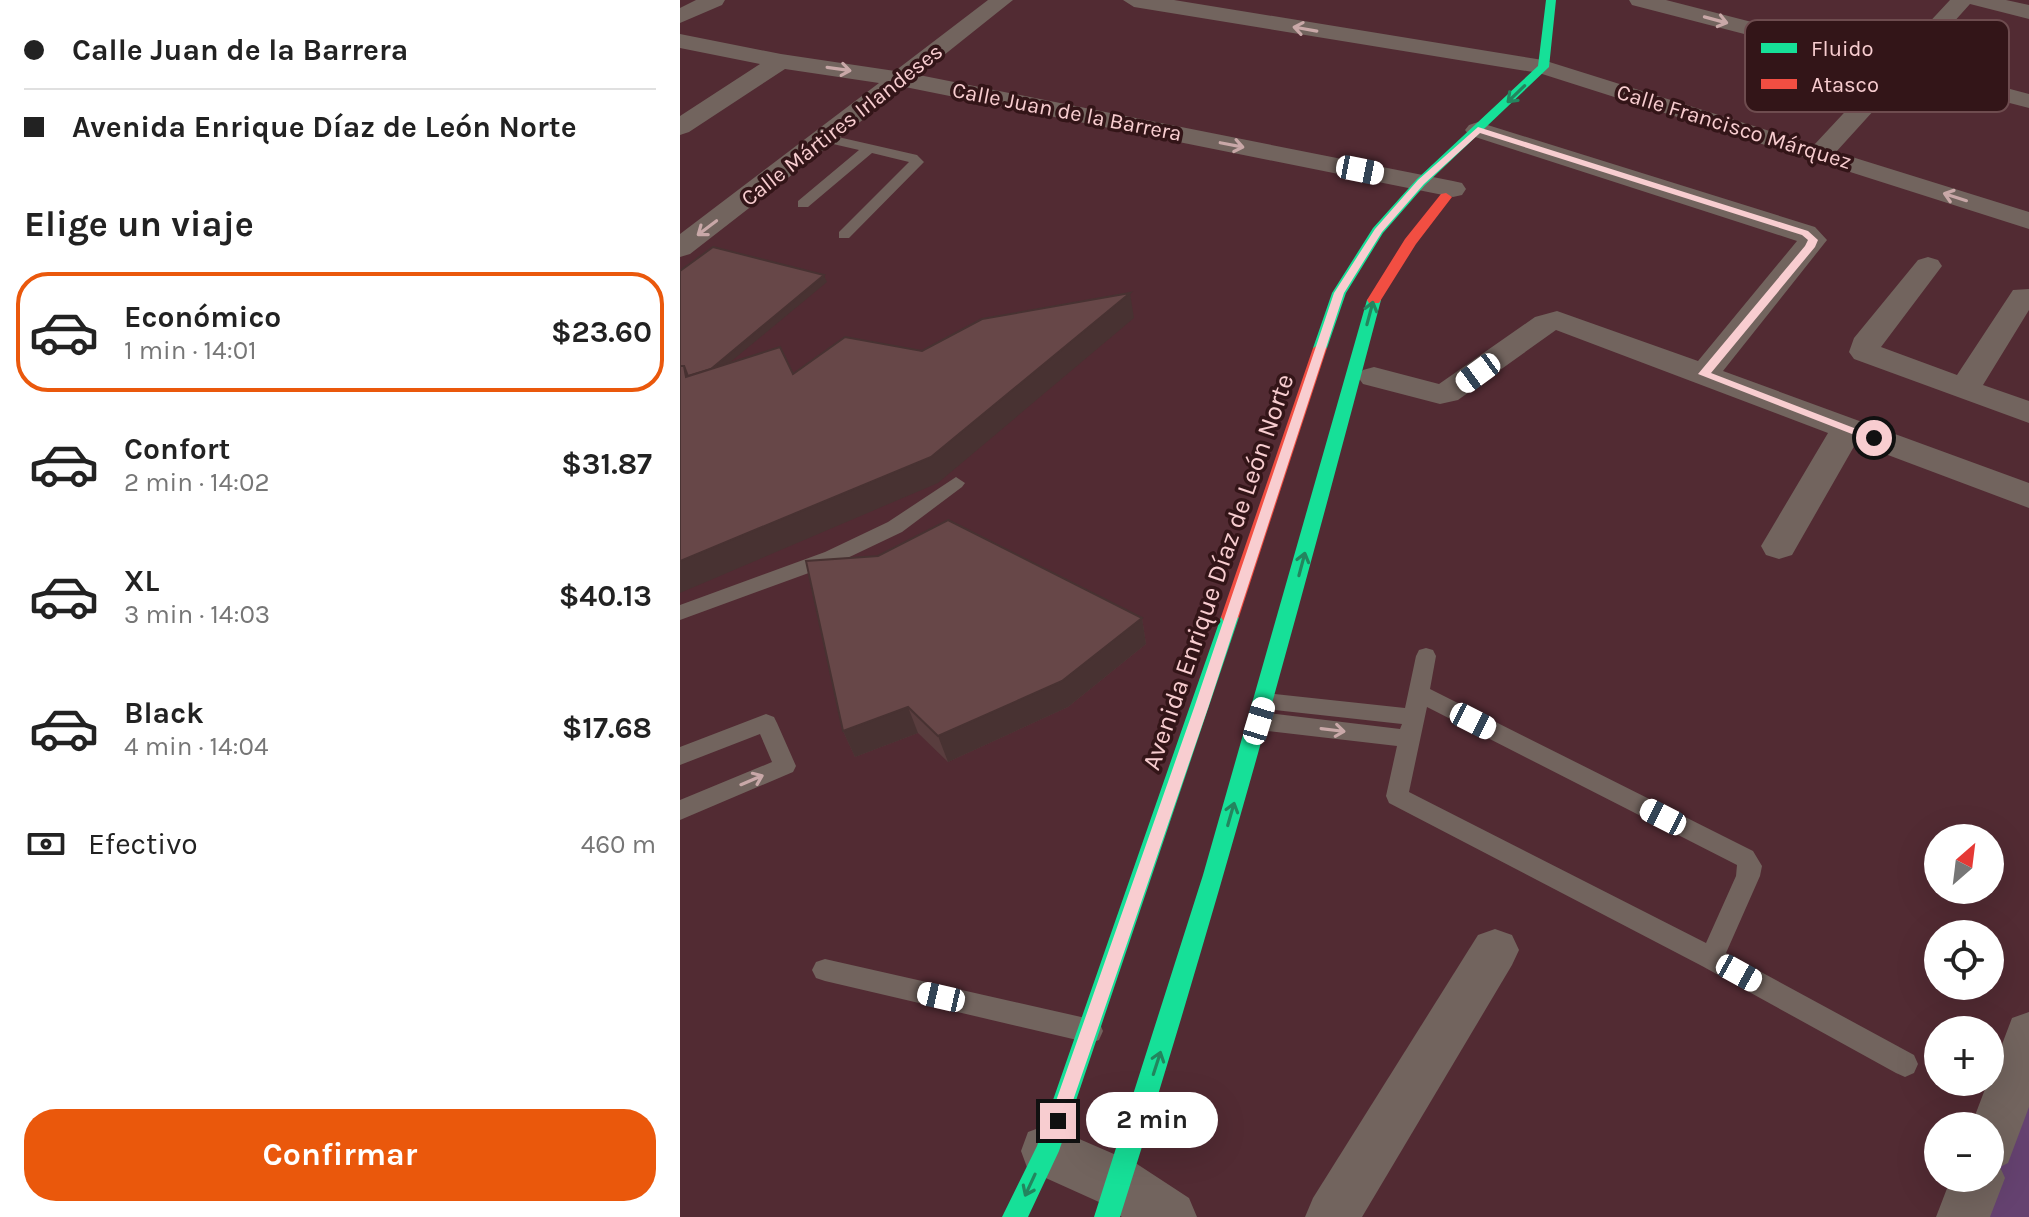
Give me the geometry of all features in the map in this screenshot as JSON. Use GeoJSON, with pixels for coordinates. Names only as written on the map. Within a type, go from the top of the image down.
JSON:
{"type":"FeatureCollection","features":[{"type":"Feature","properties":{"kind":"main road"},"geometry":{"type":"LineString","coordinates":[[1551,0],[1560,72]]}},
{"type":"Feature","properties":{"kind":"main road","name":"Avenida Enrique Díaz de León Norte"},"geometry":{"type":"LineString","coordinates":[[1015,1217],[1047,1151],[1090,1031],[1339,293],[1378,231],[1421,182],[1478,130],[1560,72]]}},
{"type":"Feature","properties":{"kind":"main road"},"geometry":{"type":"LineString","coordinates":[[1486,158],[1513,132]]}},
{"type":"Feature","properties":{"kind":"main road"},"geometry":{"type":"LineString","coordinates":[[1112,1200],[1170,1027],[1262,711],[1374,299],[1410,242],[1458,184]]}},
{"type":"Feature","properties":{"kind":"street"},"geometry":{"type":"LineString","coordinates":[[680,16],[714,0]]}},
{"type":"Feature","properties":{"kind":"street","name":"Calle Mártires Irlandeses"},"geometry":{"type":"LineString","coordinates":[[680,248],[1002,0]]}},
{"type":"Feature","properties":{"kind":"street","name":"Calle Francisco Márquez"},"geometry":{"type":"LineString","coordinates":[[1134,0],[1560,72],[2029,221]]}},
{"type":"Feature","properties":{"kind":"street"},"geometry":{"type":"LineString","coordinates":[[1640,0],[1745,28]]}},
{"type":"Feature","properties":{"kind":"street"},"geometry":{"type":"LineString","coordinates":[[1943,20],[1962,0]]}},
{"type":"Feature","properties":{"kind":"street"},"geometry":{"type":"LineString","coordinates":[[1978,0],[2026,11]]}},
{"type":"Feature","properties":{"kind":"street","name":"Calle Juan de la Barrera"},"geometry":{"type":"LineString","coordinates":[[680,41],[781,61],[903,79],[1421,182],[1458,184]]}},
{"type":"Feature","properties":{"kind":"street"},"geometry":{"type":"LineString","coordinates":[[680,127],[781,61]]}},
{"type":"Feature","properties":{"kind":"street"},"geometry":{"type":"LineString","coordinates":[[2009,96],[2029,101]]}},
{"type":"Feature","properties":{"kind":"street"},"geometry":{"type":"LineString","coordinates":[[1820,154],[1859,112]]}},
{"type":"Feature","properties":{"kind":"street"},"geometry":{"type":"LineString","coordinates":[[1478,130],[1513,132],[1805,233],[1813,240],[1704,374]]}},
{"type":"Feature","properties":{"kind":"street"},"geometry":{"type":"LineString","coordinates":[[1928,266],[1865,345],[1865,352],[2029,413]]}},
{"type":"Feature","properties":{"kind":"street"},"geometry":{"type":"LineString","coordinates":[[1964,390],[2023,296]]}},
{"type":"Feature","properties":{"kind":"street"},"geometry":{"type":"LineString","coordinates":[[1374,377],[1440,394],[1447,393],[1546,323],[1557,320],[2029,496]]}},
{"type":"Feature","properties":{"kind":"street"},"geometry":{"type":"LineString","coordinates":[[1779,546],[1848,428]]}},
{"type":"Feature","properties":{"kind":"street"},"geometry":{"type":"LineString","coordinates":[[1332,1217],[1495,950]]}},
{"type":"Feature","properties":{"kind":"street"},"geometry":{"type":"LineString","coordinates":[[2002,1112],[2029,1035]]}},
{"type":"Feature","properties":{"kind":"street"},"geometry":{"type":"LineString","coordinates":[[1047,1151],[1112,1200],[1170,1217]]}},
{"type":"Feature","properties":{"kind":"street"},"geometry":{"type":"LineString","coordinates":[[1963,1217],[1973,1192]]}},
{"type":"Feature","properties":{"kind":"lane"},"geometry":{"type":"LineString","coordinates":[[825,138],[912,158],[917,162],[844,235]]}},
{"type":"Feature","properties":{"kind":"lane"},"geometry":{"type":"LineString","coordinates":[[803,204],[869,148]]}},
{"type":"Feature","properties":{"kind":"lane"},"geometry":{"type":"LineString","coordinates":[[680,613],[832,557],[895,527],[956,483]]}},
{"type":"Feature","properties":{"kind":"lane"},"geometry":{"type":"LineString","coordinates":[[1426,656],[1397,796],[1711,958],[1905,1064]]}},
{"type":"Feature","properties":{"kind":"lane"},"geometry":{"type":"LineString","coordinates":[[1419,693],[1745,858],[1750,866],[1748,876],[1711,958]]}},
{"type":"Feature","properties":{"kind":"lane"},"geometry":{"type":"LineString","coordinates":[[1262,711],[1411,728]]}},
{"type":"Feature","properties":{"kind":"lane"},"geometry":{"type":"LineString","coordinates":[[680,756],[766,723],[785,766],[680,810]]}},
{"type":"Feature","properties":{"kind":"lane"},"geometry":{"type":"LineString","coordinates":[[825,970],[1090,1031]]}},
{"type":"Feature","properties":{"kind":"shaded area"},"geometry":{"type":"Polygon","coordinates":[[[2029,1077],[2029,1217],[1981,1217],[1990,1192],[2004,1192],[2004,1150],[2029,1077]]]}},
{"type":"Feature","properties":{"kind":"building"},"geometry":{"type":"Polygon","coordinates":[[[713,247],[824,275],[711,369],[688,376],[684,366],[680,366],[680,271],[713,247]]]}},
{"type":"Feature","properties":{"kind":"building"},"geometry":{"type":"Polygon","coordinates":[[[1130,293],[931,457],[680,561],[680,366],[684,366],[686,377],[780,347],[793,374],[845,337],[922,351],[982,319],[1130,293]]]}},
{"type":"Feature","properties":{"kind":"building"},"geometry":{"type":"Polygon","coordinates":[[[948,520],[1142,618],[1062,681],[938,736],[908,707],[843,731],[806,561],[878,556],[948,520]]]}},
{"type":"Feature","properties":{"kind":"traffic: fast"},"geometry":{"type":"LineString","coordinates":[[1320,348],[1339,293],[1378,231],[1421,182],[1543,67],[1551,0]]}},
{"type":"Feature","properties":{"kind":"traffic: fast"},"geometry":{"type":"LineString","coordinates":[[1107,1217],[1214,875],[1374,300]]}},
{"type":"Feature","properties":{"kind":"traffic: fast"},"geometry":{"type":"LineString","coordinates":[[1015,1217],[1047,1151],[1230,617]]}},
{"type":"Feature","properties":{"kind":"traffic: jam"},"geometry":{"type":"LineString","coordinates":[[1374,300],[1410,242],[1446,197]]}},
{"type":"Feature","properties":{"kind":"traffic: jam"},"geometry":{"type":"LineString","coordinates":[[1230,617],[1320,348]]}},
{"type":"Feature","properties":{"kind":"route"},"geometry":{"type":"LineString","coordinates":[[1058,1121],[1201,708],[1339,293],[1378,231],[1421,182],[1478,130],[1805,233],[1813,240],[1810,247],[1704,374],[1874,438]]}}]}
